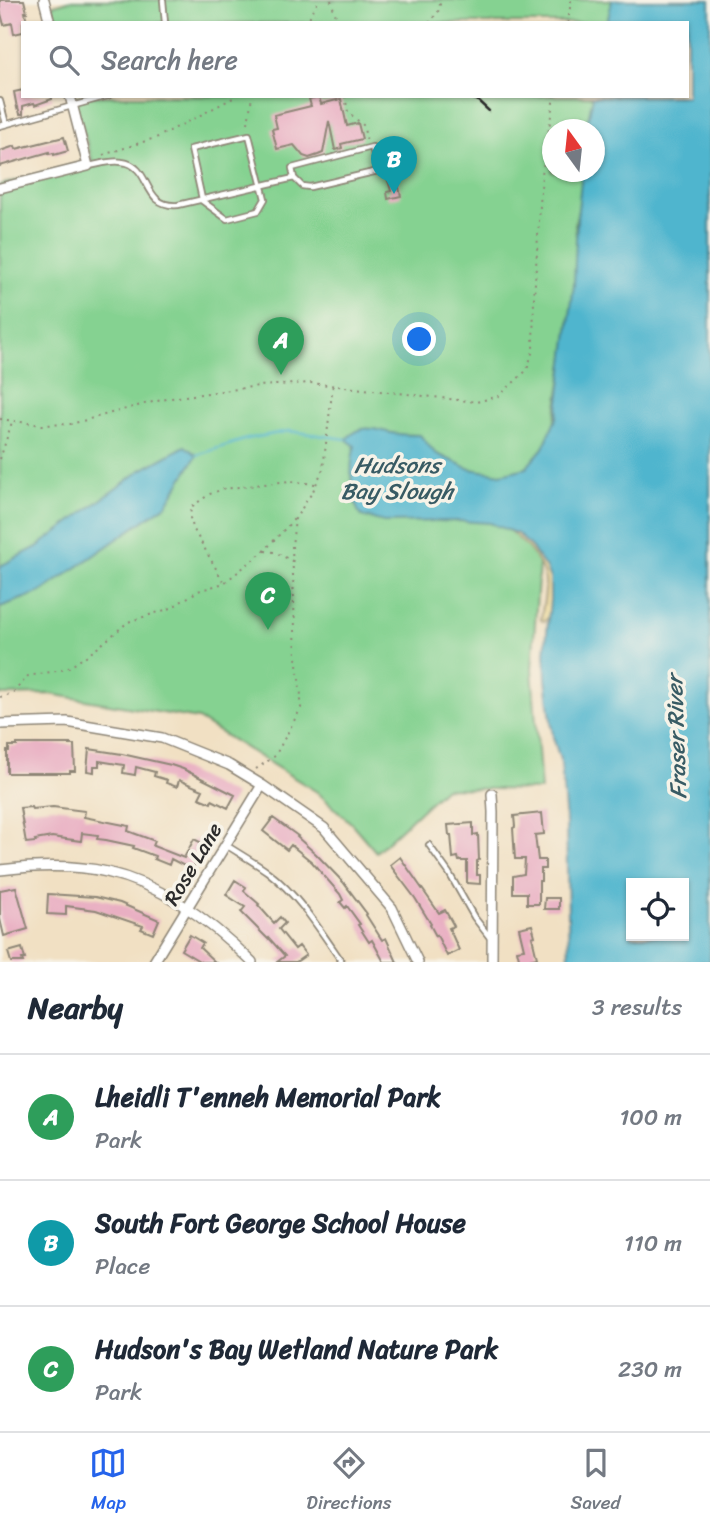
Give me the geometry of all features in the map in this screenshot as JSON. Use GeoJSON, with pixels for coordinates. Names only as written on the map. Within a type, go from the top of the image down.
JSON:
{"type":"FeatureCollection","features":[{"type":"Feature","properties":{"kind":"street"},"geometry":{"type":"LineString","coordinates":[[44,0],[49,21]]}},
{"type":"Feature","properties":{"kind":"street"},"geometry":{"type":"LineString","coordinates":[[0,188],[88,166],[70,98]]}},
{"type":"Feature","properties":{"kind":"street"},"geometry":{"type":"LineString","coordinates":[[0,724],[67,722],[162,738],[229,765],[324,828],[392,908],[418,962]]}},
{"type":"Feature","properties":{"kind":"street","name":"Rose Lane"},"geometry":{"type":"LineString","coordinates":[[154,962],[262,785]]}},
{"type":"Feature","properties":{"kind":"street"},"geometry":{"type":"LineString","coordinates":[[492,794],[492,962]]}},
{"type":"Feature","properties":{"kind":"street"},"geometry":{"type":"LineString","coordinates":[[0,870],[62,867],[106,872],[139,882],[186,907],[225,936],[251,962]]}},
{"type":"Feature","properties":{"kind":"lane"},"geometry":{"type":"LineString","coordinates":[[163,0],[165,21]]}},
{"type":"Feature","properties":{"kind":"lane"},"geometry":{"type":"LineString","coordinates":[[0,126],[101,98]]}},
{"type":"Feature","properties":{"kind":"lane"},"geometry":{"type":"LineString","coordinates":[[0,101],[6,124]]}},
{"type":"Feature","properties":{"kind":"lane"},"geometry":{"type":"LineString","coordinates":[[249,135],[265,200],[258,211],[227,219],[202,200],[191,149],[249,135]]}},
{"type":"Feature","properties":{"kind":"lane"},"geometry":{"type":"LineString","coordinates":[[372,147],[378,171],[310,187],[302,186],[294,178],[292,168],[372,147]]}},
{"type":"Feature","properties":{"kind":"lane"},"geometry":{"type":"LineString","coordinates":[[88,166],[110,162],[130,164],[138,169],[154,198],[168,206],[294,178]]}},
{"type":"Feature","properties":{"kind":"lane"},"geometry":{"type":"LineString","coordinates":[[225,844],[268,873],[306,909],[342,962]]}},
{"type":"Feature","properties":{"kind":"lane"},"geometry":{"type":"LineString","coordinates":[[429,845],[449,873],[474,917],[492,940]]}},
{"type":"Feature","properties":{"kind":"path"},"geometry":{"type":"LineString","coordinates":[[307,21],[319,0]]}},
{"type":"Feature","properties":{"kind":"path"},"geometry":{"type":"LineString","coordinates":[[331,0],[337,21]]}},
{"type":"Feature","properties":{"kind":"path"},"geometry":{"type":"LineString","coordinates":[[431,21],[438,12],[441,0]]}},
{"type":"Feature","properties":{"kind":"path"},"geometry":{"type":"LineString","coordinates":[[568,21],[571,0]]}},
{"type":"Feature","properties":{"kind":"path"},"geometry":{"type":"LineString","coordinates":[[88,166],[103,155],[158,137],[233,98]]}},
{"type":"Feature","properties":{"kind":"path"},"geometry":{"type":"LineString","coordinates":[[248,123],[252,98]]}},
{"type":"Feature","properties":{"kind":"path"},"geometry":{"type":"LineString","coordinates":[[345,98],[348,112],[363,125],[367,142]]}},
{"type":"Feature","properties":{"kind":"path"},"geometry":{"type":"LineString","coordinates":[[0,419],[56,426],[171,398],[285,384],[333,384],[476,402],[499,396],[527,370],[533,350],[542,174],[554,98]]}},
{"type":"Feature","properties":{"kind":"path"},"geometry":{"type":"LineString","coordinates":[[0,697],[13,693],[28,676],[67,668],[96,649],[128,622],[171,608],[198,591],[224,583],[264,551],[295,519],[323,469],[333,384]]}},
{"type":"Feature","properties":{"kind":"path"},"geometry":{"type":"LineString","coordinates":[[0,459],[12,421]]}},
{"type":"Feature","properties":{"kind":"path"},"geometry":{"type":"LineString","coordinates":[[224,583],[194,530],[190,518],[191,507],[223,489],[289,481],[316,485]]}},
{"type":"Feature","properties":{"kind":"path"},"geometry":{"type":"LineString","coordinates":[[248,777],[252,771],[275,756],[301,708],[296,657],[292,546],[295,519]]}},
{"type":"Feature","properties":{"kind":"path"},"geometry":{"type":"LineString","coordinates":[[264,551],[275,552],[293,562]]}},
{"type":"Feature","properties":{"kind":"green space"},"geometry":{"type":"Polygon","coordinates":[[[72,0],[613,0],[612,21],[50,21],[47,7],[72,0]]]}},
{"type":"Feature","properties":{"kind":"green space"},"geometry":{"type":"Polygon","coordinates":[[[74,98],[602,98],[597,119],[542,119],[542,182],[584,182],[575,224],[579,270],[544,487],[532,669],[541,790],[445,788],[376,852],[352,824],[317,792],[198,719],[50,694],[0,695],[0,185],[92,160],[74,98]]]}},
{"type":"Feature","properties":{"kind":"sand"},"geometry":{"type":"Polygon","coordinates":[[[507,514],[545,558],[555,614],[544,621],[541,620],[545,590],[542,571],[528,548],[500,523],[507,514]]]}},
{"type":"Feature","properties":{"kind":"water","name":"Fraser River"},"geometry":{"type":"Polygon","coordinates":[[[612,0],[710,0],[710,962],[569,962],[566,823],[561,763],[553,737],[546,679],[550,578],[545,567],[518,534],[490,523],[384,522],[361,516],[355,501],[352,463],[355,446],[346,439],[363,429],[420,435],[435,453],[470,469],[501,474],[526,468],[543,448],[557,417],[574,284],[581,182],[605,182],[605,119],[588,119],[593,98],[689,98],[689,21],[607,21],[612,0]]]}},
{"type":"Feature","properties":{"kind":"water"},"geometry":{"type":"Polygon","coordinates":[[[185,446],[197,455],[166,505],[41,592],[0,607],[0,566],[37,547],[141,470],[185,446]]]}},
{"type":"Feature","properties":{"kind":"building"},"geometry":{"type":"Polygon","coordinates":[[[0,0],[24,0],[27,21],[21,21],[21,32],[14,34],[12,23],[4,25],[0,0]]]}},
{"type":"Feature","properties":{"kind":"building"},"geometry":{"type":"Polygon","coordinates":[[[21,90],[21,98],[52,99],[23,106],[23,114],[20,114],[14,92],[21,90]]]}},
{"type":"Feature","properties":{"kind":"building"},"geometry":{"type":"Polygon","coordinates":[[[319,98],[321,104],[341,99],[347,126],[358,123],[362,139],[341,144],[342,148],[335,150],[329,121],[323,153],[309,158],[303,156],[294,145],[277,149],[272,129],[277,128],[274,115],[311,106],[309,99],[319,98]]]}},
{"type":"Feature","properties":{"kind":"building"},"geometry":{"type":"Polygon","coordinates":[[[64,137],[68,151],[54,155],[49,152],[0,166],[0,151],[64,137]]]}},
{"type":"Feature","properties":{"kind":"building"},"geometry":{"type":"Polygon","coordinates":[[[393,161],[401,196],[388,199],[387,192],[391,191],[383,164],[393,161]]]}},
{"type":"Feature","properties":{"kind":"building"},"geometry":{"type":"Polygon","coordinates":[[[74,745],[75,771],[7,773],[7,751],[9,746],[74,745]]]}},
{"type":"Feature","properties":{"kind":"building"},"geometry":{"type":"Polygon","coordinates":[[[89,749],[171,765],[235,795],[228,808],[212,800],[211,803],[199,798],[203,790],[179,780],[177,787],[154,776],[155,772],[136,767],[135,775],[123,773],[124,765],[99,761],[99,766],[94,766],[94,772],[87,771],[89,749]]]}},
{"type":"Feature","properties":{"kind":"building"},"geometry":{"type":"Polygon","coordinates":[[[20,808],[85,811],[84,817],[129,826],[128,831],[155,841],[153,846],[184,858],[194,839],[204,844],[192,870],[171,859],[169,865],[154,859],[155,856],[133,848],[134,846],[97,839],[98,835],[82,833],[81,841],[52,837],[26,843],[20,808]]]}},
{"type":"Feature","properties":{"kind":"building"},"geometry":{"type":"Polygon","coordinates":[[[542,813],[544,834],[535,835],[538,860],[545,860],[545,869],[541,869],[539,904],[527,904],[527,893],[513,893],[513,876],[524,874],[525,859],[515,859],[514,816],[542,813]]]}},
{"type":"Feature","properties":{"kind":"building"},"geometry":{"type":"Polygon","coordinates":[[[273,818],[298,836],[343,882],[382,940],[386,938],[397,962],[384,962],[372,940],[369,942],[347,906],[345,908],[340,902],[343,900],[340,894],[312,862],[291,845],[287,850],[263,831],[273,818]]]}},
{"type":"Feature","properties":{"kind":"building"},"geometry":{"type":"Polygon","coordinates":[[[473,823],[473,835],[478,834],[477,875],[480,875],[480,884],[467,883],[467,861],[453,858],[449,835],[448,825],[473,823]]]}},
{"type":"Feature","properties":{"kind":"building"},"geometry":{"type":"Polygon","coordinates":[[[400,857],[439,913],[445,910],[454,926],[449,928],[459,950],[447,956],[415,898],[390,865],[400,857]]]}},
{"type":"Feature","properties":{"kind":"building"},"geometry":{"type":"Polygon","coordinates":[[[235,880],[246,887],[244,891],[274,923],[280,917],[285,923],[279,929],[295,949],[299,946],[306,955],[296,962],[277,962],[285,956],[241,912],[245,907],[226,895],[235,880]]]}},
{"type":"Feature","properties":{"kind":"building"},"geometry":{"type":"Polygon","coordinates":[[[16,887],[28,929],[4,936],[0,919],[0,890],[16,887]]]}},
{"type":"Feature","properties":{"kind":"building"},"geometry":{"type":"Polygon","coordinates":[[[48,894],[95,897],[120,903],[159,920],[153,934],[141,929],[143,926],[96,910],[66,906],[66,915],[47,914],[48,894]]]}},
{"type":"Feature","properties":{"kind":"building"},"geometry":{"type":"Polygon","coordinates":[[[545,898],[559,898],[559,909],[544,909],[545,898]]]}},
{"type":"Feature","properties":{"kind":"building"},"geometry":{"type":"Polygon","coordinates":[[[532,925],[537,958],[520,962],[517,950],[524,949],[519,928],[532,925]]]}},
{"type":"Feature","properties":{"kind":"building"},"geometry":{"type":"Polygon","coordinates":[[[190,935],[203,943],[200,948],[215,962],[201,962],[181,950],[190,935]]]}},
{"type":"Feature","properties":{"kind":"building"},"geometry":{"type":"Polygon","coordinates":[[[22,948],[25,959],[22,959],[23,962],[11,962],[8,952],[22,948]]]}},
{"type":"Feature","properties":{"kind":"waterway","name":"Hudsons Bay Slough"},"geometry":{"type":"LineString","coordinates":[[197,455],[247,439],[289,431],[346,439]]}},
{"type":"Feature","properties":{"kind":"railway"},"geometry":{"type":"LineString","coordinates":[[471,98],[489,111]]}},
{"type":"Feature","properties":{"kind":"place","name":"South Fort George School House"},"geometry":{"type":"Point","coordinates":[394,194]}},
{"type":"Feature","properties":{"kind":"place","name":"Lheidli T'enneh Memorial Park"},"geometry":{"type":"Point","coordinates":[281,375]}},
{"type":"Feature","properties":{"kind":"place","name":"Hudson's Bay Wetland Nature Park"},"geometry":{"type":"Point","coordinates":[268,630]}}]}
